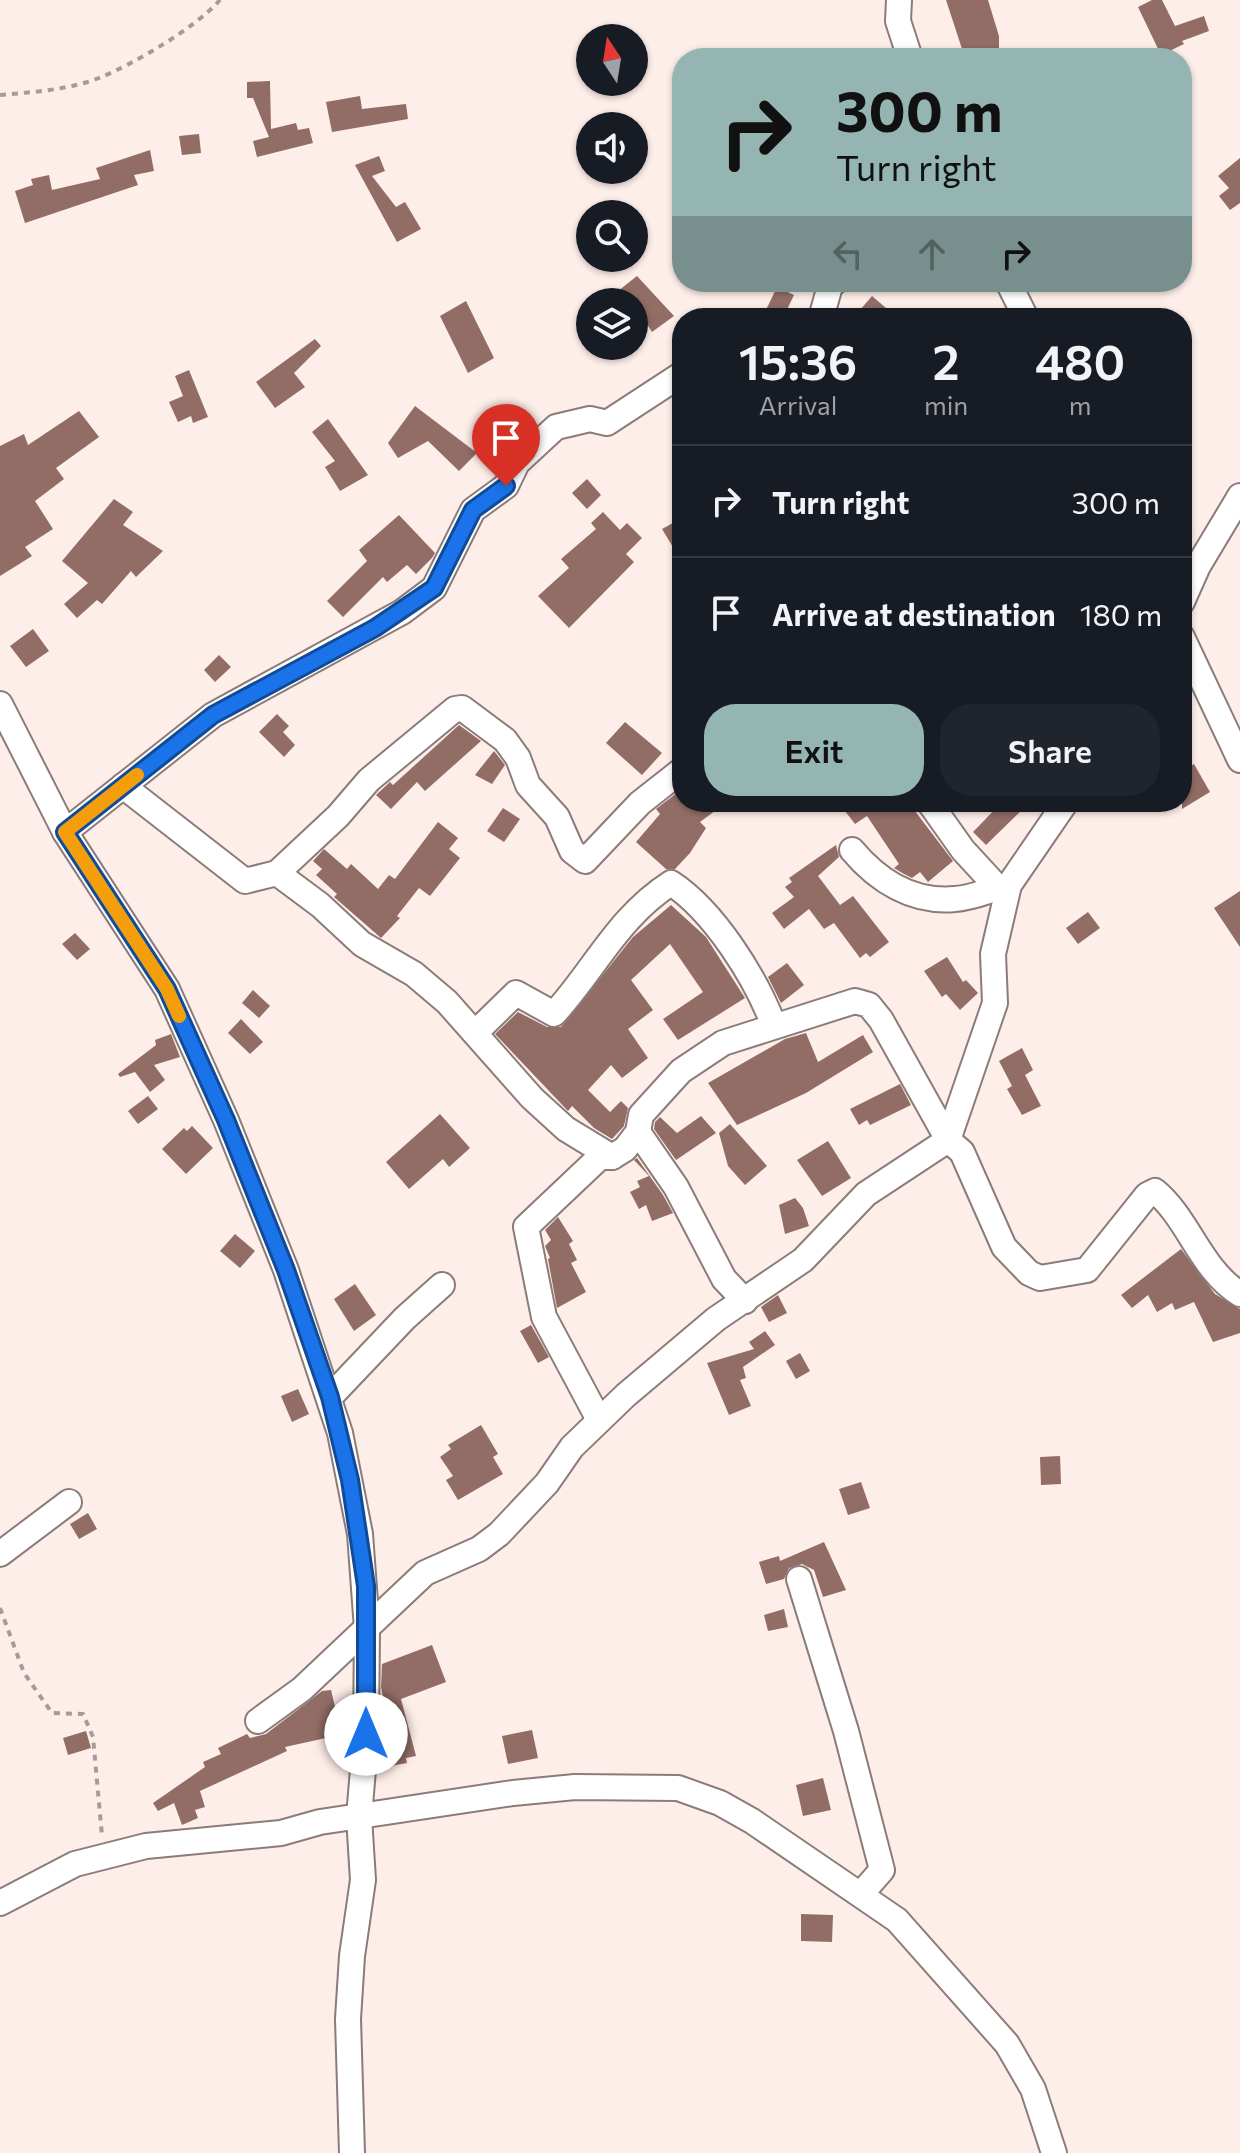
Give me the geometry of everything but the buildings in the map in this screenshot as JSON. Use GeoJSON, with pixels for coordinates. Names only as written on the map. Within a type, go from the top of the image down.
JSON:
{"type":"FeatureCollection","features":[{"type":"Feature","properties":{"kind":"street"},"geometry":{"type":"LineString","coordinates":[[899,0],[898,21],[907,48]]}},
{"type":"Feature","properties":{"kind":"street"},"geometry":{"type":"LineString","coordinates":[[65,832],[213,715],[375,628],[434,588],[473,510],[506,486],[517,463],[556,427],[590,419],[607,423],[672,381]]}},
{"type":"Feature","properties":{"kind":"street"},"geometry":{"type":"LineString","coordinates":[[1192,580],[1240,496]]}},
{"type":"Feature","properties":{"kind":"street"},"geometry":{"type":"LineString","coordinates":[[1192,658],[1240,760]]}},
{"type":"Feature","properties":{"kind":"street"},"geometry":{"type":"LineString","coordinates":[[0,704],[65,832],[167,989],[226,1120],[286,1270],[330,1397],[360,1534],[367,1629],[366,1734],[359,1817],[363,1880],[348,2019],[352,2153]]}},
{"type":"Feature","properties":{"kind":"street"},"geometry":{"type":"LineString","coordinates":[[123,786],[245,881],[277,873],[338,816],[369,780],[455,709],[462,708],[505,740],[518,758],[528,785],[557,817],[572,851],[585,861],[640,803],[672,778]]}},
{"type":"Feature","properties":{"kind":"street"},"geometry":{"type":"LineString","coordinates":[[936,812],[963,850],[1004,886]]}},
{"type":"Feature","properties":{"kind":"street"},"geometry":{"type":"LineString","coordinates":[[258,1721],[302,1689],[425,1573],[479,1549],[499,1534],[547,1483],[598,1418],[716,1319],[803,1260],[866,1194],[948,1140],[995,1003],[993,954],[1004,886],[1057,812]]}},
{"type":"Feature","properties":{"kind":"street"},"geometry":{"type":"LineString","coordinates":[[852,850],[870,871],[912,896],[955,899],[1004,886]]}},
{"type":"Feature","properties":{"kind":"street"},"geometry":{"type":"LineString","coordinates":[[277,873],[320,905],[362,944],[414,974],[447,1002],[532,1098],[566,1129],[612,1157]]}},
{"type":"Feature","properties":{"kind":"street"},"geometry":{"type":"LineString","coordinates":[[475,1033],[516,993],[554,1014],[583,983],[617,928],[671,883],[701,912],[747,969],[774,1026]]}},
{"type":"Feature","properties":{"kind":"street"},"geometry":{"type":"LineString","coordinates":[[598,1418],[544,1317],[534,1261],[524,1235],[526,1227],[600,1157],[612,1157],[625,1149],[638,1132],[641,1115],[681,1071],[723,1043],[810,1018],[855,1001],[869,1005],[881,1020],[948,1140],[962,1152],[1004,1247],[1029,1273],[1040,1278],[1087,1270],[1147,1195],[1155,1191],[1166,1200],[1212,1270],[1240,1294]]}},
{"type":"Feature","properties":{"kind":"street"},"geometry":{"type":"LineString","coordinates":[[638,1132],[676,1187],[724,1279],[745,1301]]}},
{"type":"Feature","properties":{"kind":"street"},"geometry":{"type":"LineString","coordinates":[[330,1397],[405,1318],[442,1285]]}},
{"type":"Feature","properties":{"kind":"street"},"geometry":{"type":"LineString","coordinates":[[0,1554],[69,1502]]}},
{"type":"Feature","properties":{"kind":"street"},"geometry":{"type":"LineString","coordinates":[[799,1579],[846,1731],[882,1870],[861,1894]]}},
{"type":"Feature","properties":{"kind":"street"},"geometry":{"type":"LineString","coordinates":[[0,1903],[75,1864],[146,1846],[281,1833],[320,1822],[513,1793],[575,1787],[678,1788],[720,1803],[752,1821],[861,1894],[907,1930],[1007,2044],[1033,2089],[1054,2153]]}},
{"type":"Feature","properties":{"kind":"path"},"geometry":{"type":"LineString","coordinates":[[0,95],[61,88],[100,78],[201,20],[220,0]]}},
{"type":"Feature","properties":{"kind":"path"},"geometry":{"type":"LineString","coordinates":[[0,1608],[24,1673],[52,1713],[83,1714],[93,1737],[99,1819],[106,1854]]}},
{"type":"Feature","properties":{"kind":"slow traffic"},"geometry":{"type":"LineString","coordinates":[[137,775],[65,832],[167,989],[179,1016]]}},
{"type":"Feature","properties":{"kind":"route"},"geometry":{"type":"LineString","coordinates":[[366,1734],[366,1586],[350,1480],[330,1397],[286,1270],[226,1120],[167,989],[65,832],[213,715],[375,628],[434,588],[473,510],[506,486]]}}]}
